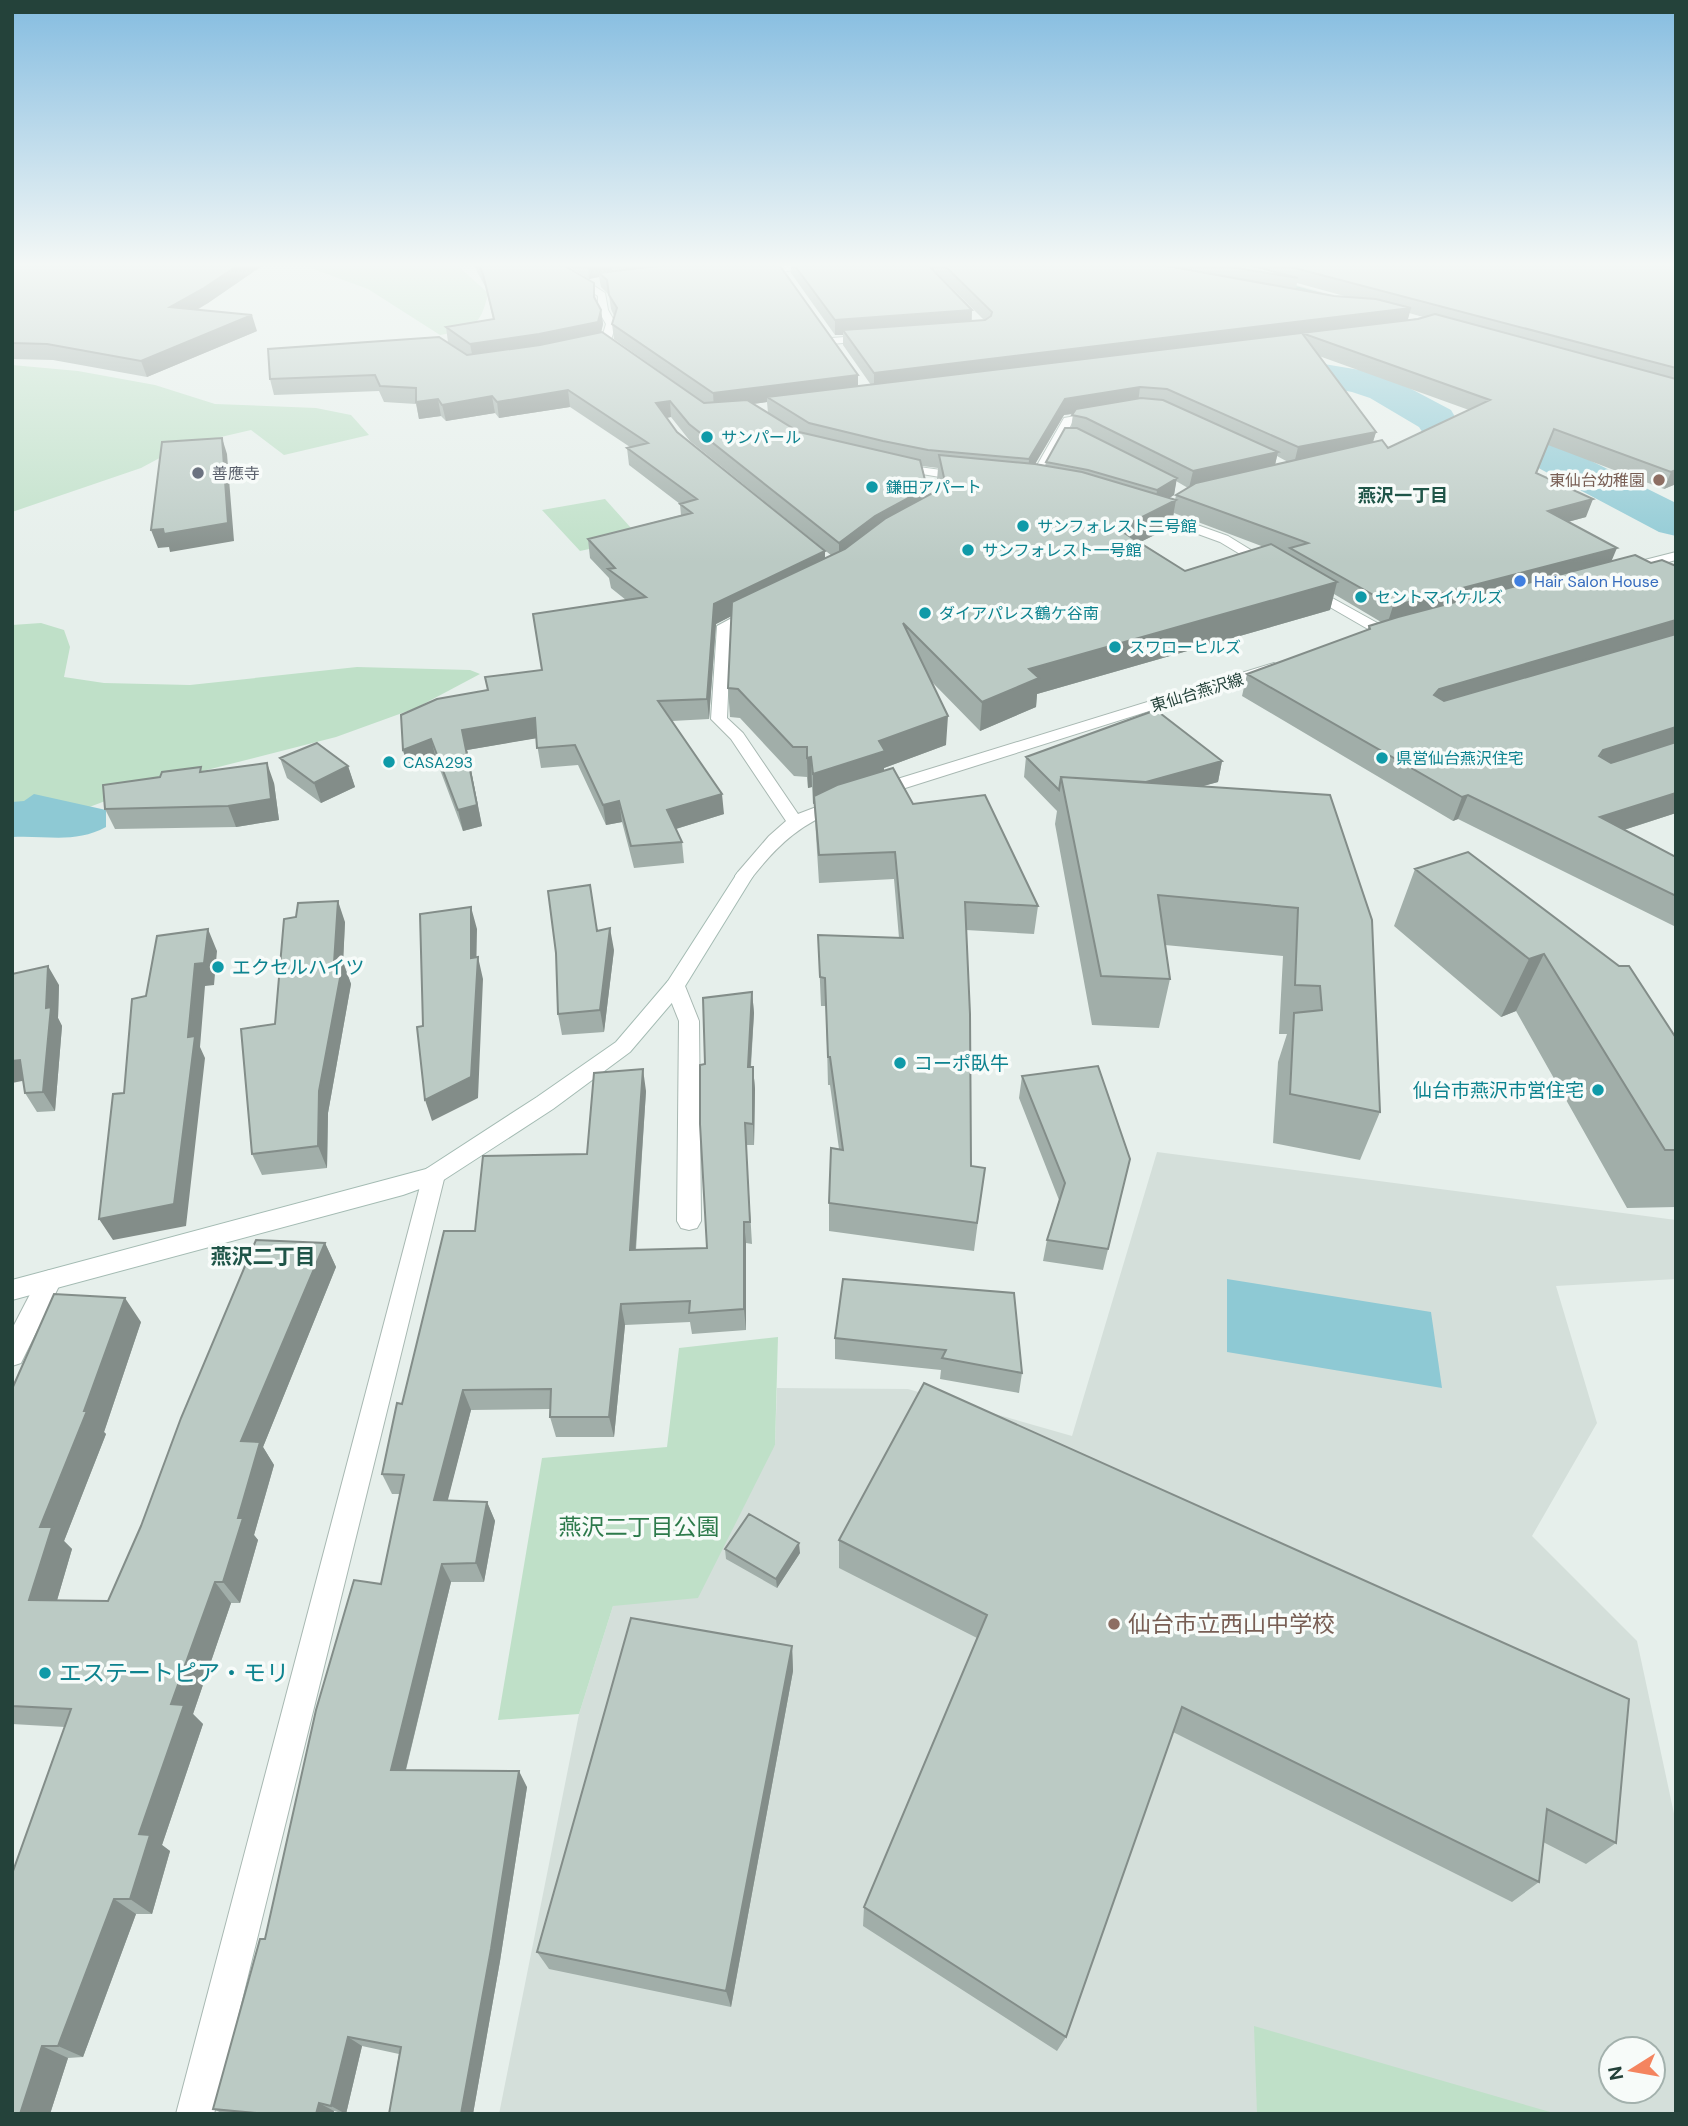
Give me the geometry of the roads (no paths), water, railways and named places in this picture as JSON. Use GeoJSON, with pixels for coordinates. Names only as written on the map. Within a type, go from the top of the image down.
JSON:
{"type":"FeatureCollection","features":[{"type":"Feature","properties":{"kind":"street"},"geometry":{"type":"LineString","coordinates":[[1032,484],[1064,437],[1068,420],[1115,413]]}},
{"type":"Feature","properties":{"kind":"street"},"geometry":{"type":"LineString","coordinates":[[881,464],[928,479],[980,478]]}},
{"type":"Feature","properties":{"kind":"street"},"geometry":{"type":"LineString","coordinates":[[1132,507],[1162,511],[1224,539],[1391,631],[1359,641]]}},
{"type":"Feature","properties":{"kind":"street"},"geometry":{"type":"LineString","coordinates":[[1611,573],[1676,556]]}},
{"type":"Feature","properties":{"kind":"street"},"geometry":{"type":"LineString","coordinates":[[1637,566],[1657,575]]}},
{"type":"Feature","properties":{"kind":"street"},"geometry":{"type":"LineString","coordinates":[[768,604],[723,626],[719,719],[737,736],[795,821]]}},
{"type":"Feature","properties":{"kind":"street","name":"東仙台燕沢線"},"geometry":{"type":"LineString","coordinates":[[12,1290],[389,1190],[434,1175],[545,1103],[623,1047],[675,986],[744,876],[771,841],[795,821],[842,802],[1283,665]]}},
{"type":"Feature","properties":{"kind":"street"},"geometry":{"type":"LineString","coordinates":[[675,986],[689,1021],[689,1221]]}},
{"type":"Feature","properties":{"kind":"street"},"geometry":{"type":"LineString","coordinates":[[195,2114],[434,1175]]}},
{"type":"Feature","properties":{"kind":"street"},"geometry":{"type":"LineString","coordinates":[[12,1354],[50,1280]]}},
{"type":"Feature","properties":{"kind":"water"},"geometry":{"type":"Polygon","coordinates":[[[34,794],[106,810],[106,827],[72,837],[12,837],[12,802],[24,801],[34,794]]]}},
{"type":"Feature","properties":{"kind":"water"},"geometry":{"type":"Polygon","coordinates":[[[1227,1279],[1431,1312],[1442,1388],[1227,1352],[1227,1279]]]}},
{"type":"Feature","properties":{"kind":"waterway"},"geometry":{"type":"LineString","coordinates":[[1263,365],[1360,382],[1384,390],[1436,419],[1445,435],[1459,442],[1472,446],[1538,451],[1676,522]]}},
{"type":"Feature","properties":{"kind":"place","name":"サンパール"},"geometry":{"type":"Point","coordinates":[707,437]}},
{"type":"Feature","properties":{"kind":"place","name":"善應寺"},"geometry":{"type":"Point","coordinates":[198,473]}},
{"type":"Feature","properties":{"kind":"place","name":"東仙台幼稚園"},"geometry":{"type":"Point","coordinates":[1659,480]}},
{"type":"Feature","properties":{"kind":"place","name":"鎌田アパート"},"geometry":{"type":"Point","coordinates":[872,487]}},
{"type":"Feature","properties":{"kind":"place","name":"サンフォレスト二号館"},"geometry":{"type":"Point","coordinates":[1023,526]}},
{"type":"Feature","properties":{"kind":"place","name":"サンフォレスト一号館"},"geometry":{"type":"Point","coordinates":[968,550]}},
{"type":"Feature","properties":{"kind":"place","name":"Hair Salon House"},"geometry":{"type":"Point","coordinates":[1520,581]}},
{"type":"Feature","properties":{"kind":"place","name":"セントマイケルズ"},"geometry":{"type":"Point","coordinates":[1361,597]}},
{"type":"Feature","properties":{"kind":"place","name":"ダイアパレス鶴ケ谷南"},"geometry":{"type":"Point","coordinates":[925,613]}},
{"type":"Feature","properties":{"kind":"place","name":"スワローヒルズ"},"geometry":{"type":"Point","coordinates":[1115,647]}},
{"type":"Feature","properties":{"kind":"place","name":"県営仙台燕沢住宅"},"geometry":{"type":"Point","coordinates":[1382,758]}},
{"type":"Feature","properties":{"kind":"place","name":"CASA293"},"geometry":{"type":"Point","coordinates":[389,762]}},
{"type":"Feature","properties":{"kind":"place","name":"エクセルハイツ"},"geometry":{"type":"Point","coordinates":[218,967]}},
{"type":"Feature","properties":{"kind":"place","name":"コーポ臥牛"},"geometry":{"type":"Point","coordinates":[900,1063]}},
{"type":"Feature","properties":{"kind":"place","name":"仙台市燕沢市営住宅"},"geometry":{"type":"Point","coordinates":[1598,1090]}},
{"type":"Feature","properties":{"kind":"place","name":"仙台市立西山中学校"},"geometry":{"type":"Point","coordinates":[1114,1624]}},
{"type":"Feature","properties":{"kind":"place","name":"エステートピア・モリ"},"geometry":{"type":"Point","coordinates":[45,1673]}},
{"type":"Feature","properties":{"kind":"district","name":"燕沢一丁目"},"geometry":{"type":"Point","coordinates":[1403,496]}},
{"type":"Feature","properties":{"kind":"district","name":"燕沢二丁目"},"geometry":{"type":"Point","coordinates":[263,1257]}},
{"type":"Feature","properties":{"kind":"park label","name":"燕沢二丁目公園"},"geometry":{"type":"Point","coordinates":[639,1527]}}]}
